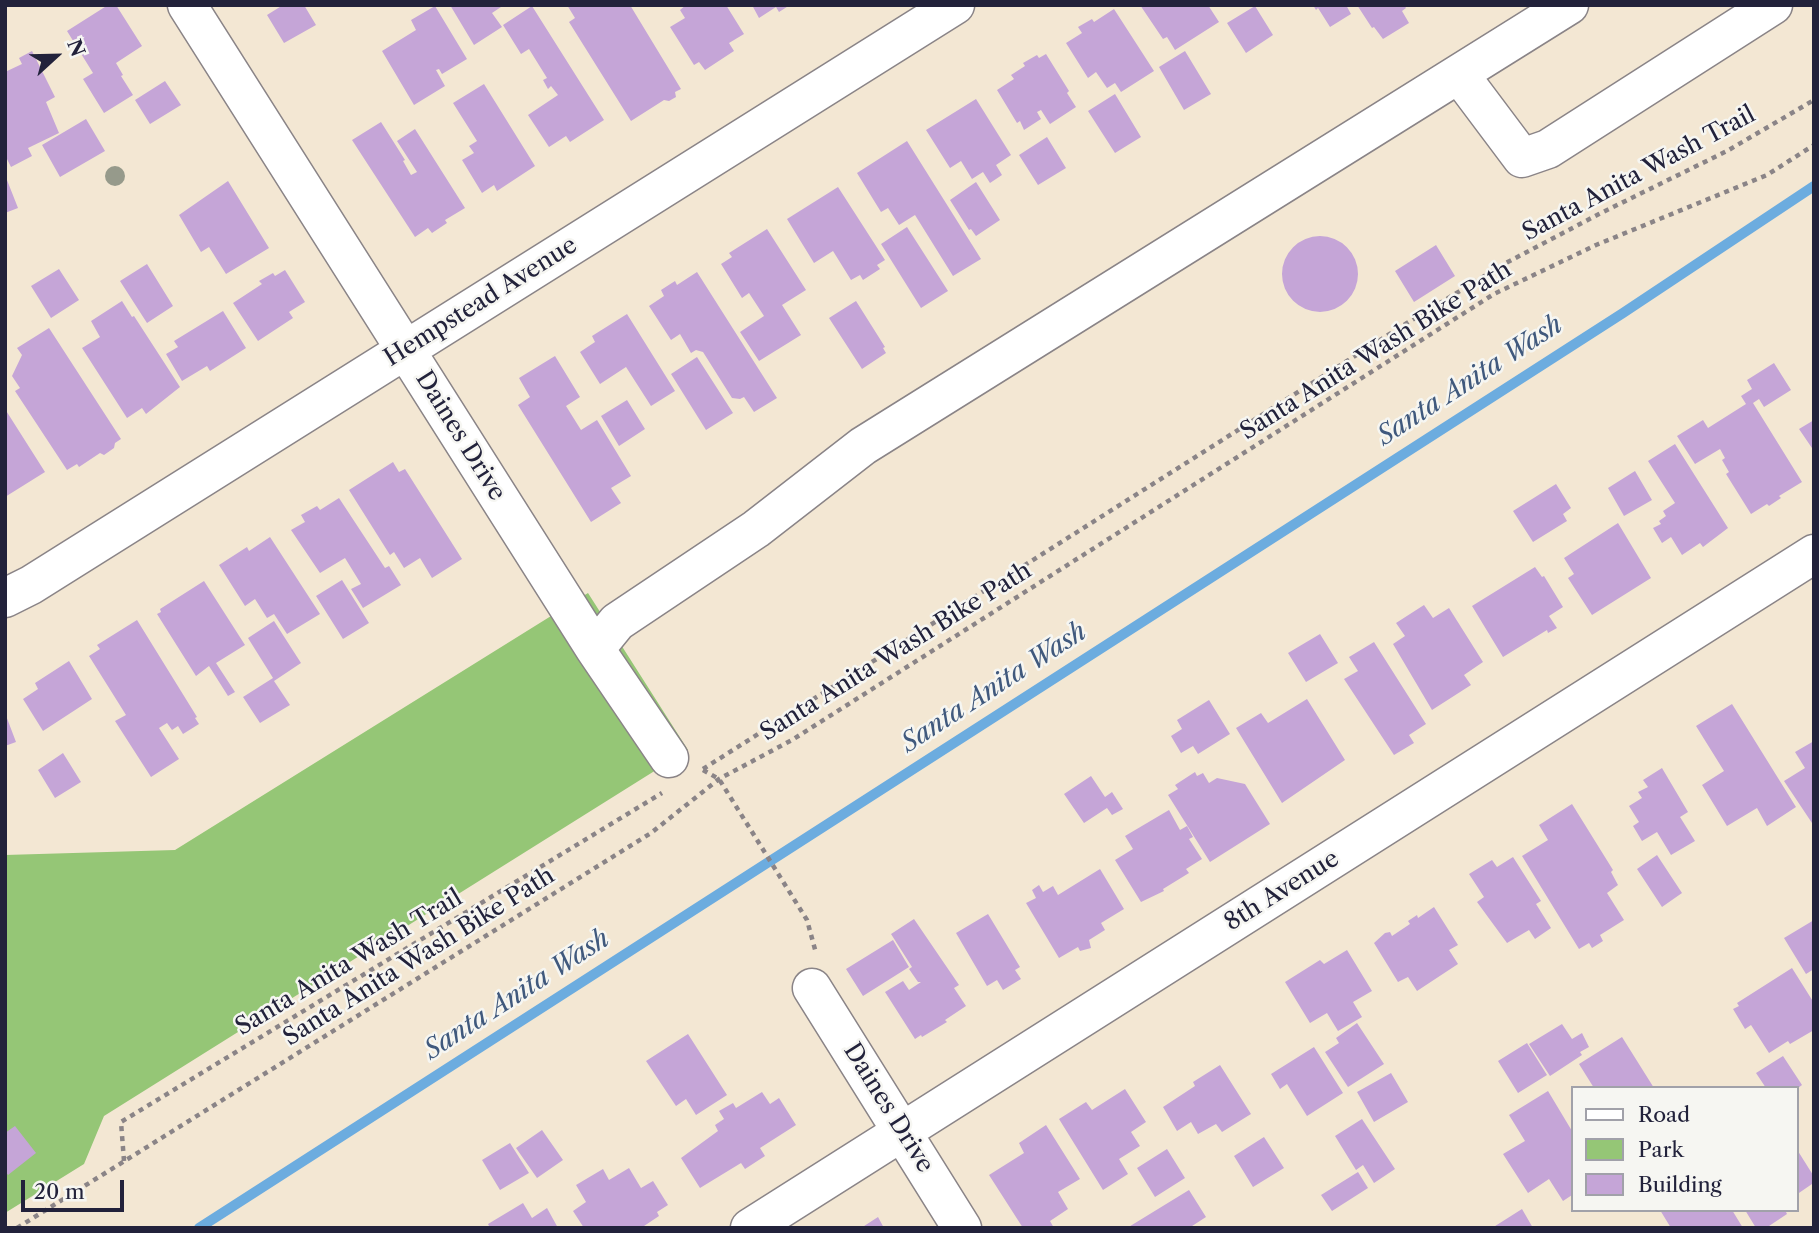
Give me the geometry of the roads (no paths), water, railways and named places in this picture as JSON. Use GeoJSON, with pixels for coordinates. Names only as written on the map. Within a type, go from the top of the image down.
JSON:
{"type":"FeatureCollection","features":[{"type":"Feature","properties":{"kind":"street","name":"Daines Drive"},"geometry":{"type":"LineString","coordinates":[[187,5],[595,649],[679,773]]}},
{"type":"Feature","properties":{"kind":"street","name":"Hempstead Avenue"},"geometry":{"type":"LineString","coordinates":[[5,598],[31,585],[955,5]]}},
{"type":"Feature","properties":{"kind":"street"},"geometry":{"type":"LineString","coordinates":[[595,649],[617,622],[756,529],[863,446],[1569,5]]}},
{"type":"Feature","properties":{"kind":"street"},"geometry":{"type":"LineString","coordinates":[[1459,74],[1522,158],[1548,149],[1773,5]]}},
{"type":"Feature","properties":{"kind":"street","name":"8th Avenue"},"geometry":{"type":"LineString","coordinates":[[750,1228],[1814,554]]}},
{"type":"Feature","properties":{"kind":"street","name":"Daines Drive"},"geometry":{"type":"LineString","coordinates":[[812,988],[962,1228]]}},
{"type":"Feature","properties":{"kind":"waterway","name":"Santa Anita Wash"},"geometry":{"type":"LineString","coordinates":[[199,1228],[1623,313],[1814,186]]}}]}
